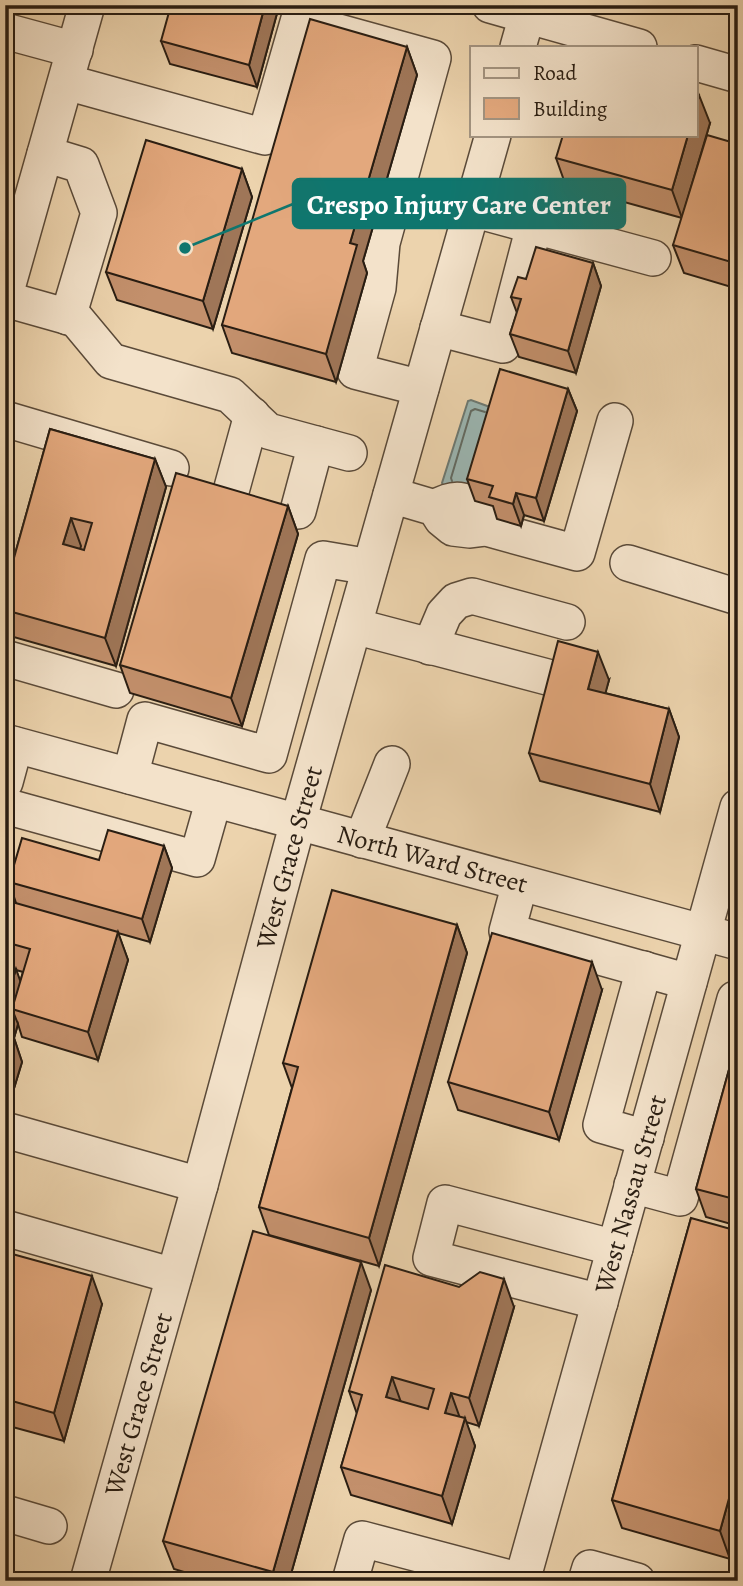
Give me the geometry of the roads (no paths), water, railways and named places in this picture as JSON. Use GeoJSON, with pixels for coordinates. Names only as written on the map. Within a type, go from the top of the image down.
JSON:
{"type":"FeatureCollection","features":[{"type":"Feature","properties":{"kind":"street"},"geometry":{"type":"LineString","coordinates":[[87,5],[5,297],[76,319],[111,361],[230,395],[268,430],[332,448],[298,511]]}},
{"type":"Feature","properties":{"kind":"street"},"geometry":{"type":"LineString","coordinates":[[490,5],[525,23],[634,46]]}},
{"type":"Feature","properties":{"kind":"street"},"geometry":{"type":"LineString","coordinates":[[5,31],[70,66],[265,137],[301,13],[433,58],[382,243],[378,288],[355,371],[421,388]]}},
{"type":"Feature","properties":{"kind":"street"},"geometry":{"type":"LineString","coordinates":[[698,64],[738,75]]}},
{"type":"Feature","properties":{"kind":"street","name":"West Grace Street"},"geometry":{"type":"LineString","coordinates":[[88,1581],[200,1185],[298,822],[493,136]]}},
{"type":"Feature","properties":{"kind":"street"},"geometry":{"type":"LineString","coordinates":[[46,154],[81,165],[99,213],[68,317]]}},
{"type":"Feature","properties":{"kind":"street"},"geometry":{"type":"LineString","coordinates":[[472,209],[653,258]]}},
{"type":"Feature","properties":{"kind":"street"},"geometry":{"type":"LineString","coordinates":[[438,328],[503,345],[534,226]]}},
{"type":"Feature","properties":{"kind":"street"},"geometry":{"type":"LineString","coordinates":[[230,495],[252,415]]}},
{"type":"Feature","properties":{"kind":"street"},"geometry":{"type":"LineString","coordinates":[[5,419],[171,468]]}},
{"type":"Feature","properties":{"kind":"street"},"geometry":{"type":"LineString","coordinates":[[391,495],[435,508],[455,499],[472,505],[480,513],[486,528],[577,553],[615,421]]}},
{"type":"Feature","properties":{"kind":"street"},"geometry":{"type":"LineString","coordinates":[[130,776],[145,720],[269,755],[323,559],[370,567]]}},
{"type":"Feature","properties":{"kind":"street"},"geometry":{"type":"LineString","coordinates":[[628,563],[738,597]]}},
{"type":"Feature","properties":{"kind":"street"},"geometry":{"type":"LineString","coordinates":[[430,647],[444,614],[456,601],[472,596],[567,622]]}},
{"type":"Feature","properties":{"kind":"street"},"geometry":{"type":"LineString","coordinates":[[354,626],[551,678]]}},
{"type":"Feature","properties":{"kind":"street"},"geometry":{"type":"LineString","coordinates":[[5,658],[116,690]]}},
{"type":"Feature","properties":{"kind":"street"},"geometry":{"type":"LineString","coordinates":[[5,782],[10,743]]}},
{"type":"Feature","properties":{"kind":"street","name":"North Ward Street"},"geometry":{"type":"LineString","coordinates":[[10,743],[738,942]]}},
{"type":"Feature","properties":{"kind":"street"},"geometry":{"type":"LineString","coordinates":[[5,806],[197,859],[257,752]]}},
{"type":"Feature","properties":{"kind":"street"},"geometry":{"type":"LineString","coordinates":[[362,840],[392,764]]}},
{"type":"Feature","properties":{"kind":"street","name":"West Nassau Street"},"geometry":{"type":"LineString","coordinates":[[521,1581],[738,807]]}},
{"type":"Feature","properties":{"kind":"street"},"geometry":{"type":"LineString","coordinates":[[520,883],[507,931],[644,969],[736,1000],[680,1198],[632,1185]]}},
{"type":"Feature","properties":{"kind":"street"},"geometry":{"type":"LineString","coordinates":[[644,969],[601,1125],[646,1138]]}},
{"type":"Feature","properties":{"kind":"street"},"geometry":{"type":"LineString","coordinates":[[654,1105],[702,1118]]}},
{"type":"Feature","properties":{"kind":"street"},"geometry":{"type":"LineString","coordinates":[[5,1130],[200,1185]]}},
{"type":"Feature","properties":{"kind":"street"},"geometry":{"type":"LineString","coordinates":[[600,1302],[431,1258],[445,1203],[615,1248]]}},
{"type":"Feature","properties":{"kind":"street"},"geometry":{"type":"LineString","coordinates":[[5,1228],[174,1276]]}},
{"type":"Feature","properties":{"kind":"street"},"geometry":{"type":"LineString","coordinates":[[5,1513],[49,1526]]}},
{"type":"Feature","properties":{"kind":"street"},"geometry":{"type":"LineString","coordinates":[[350,1581],[362,1539],[521,1581]]}},
{"type":"Feature","properties":{"kind":"street"},"geometry":{"type":"LineString","coordinates":[[586,1581],[590,1568],[637,1581]]}},
{"type":"Feature","properties":{"kind":"water"},"geometry":{"type":"Polygon","coordinates":[[[509,389],[476,496],[444,487],[442,483],[468,401],[490,407],[509,389]]]}},
{"type":"Feature","properties":{"kind":"place","name":"Crespo Injury Care Center"},"geometry":{"type":"Point","coordinates":[185,248]}}]}
